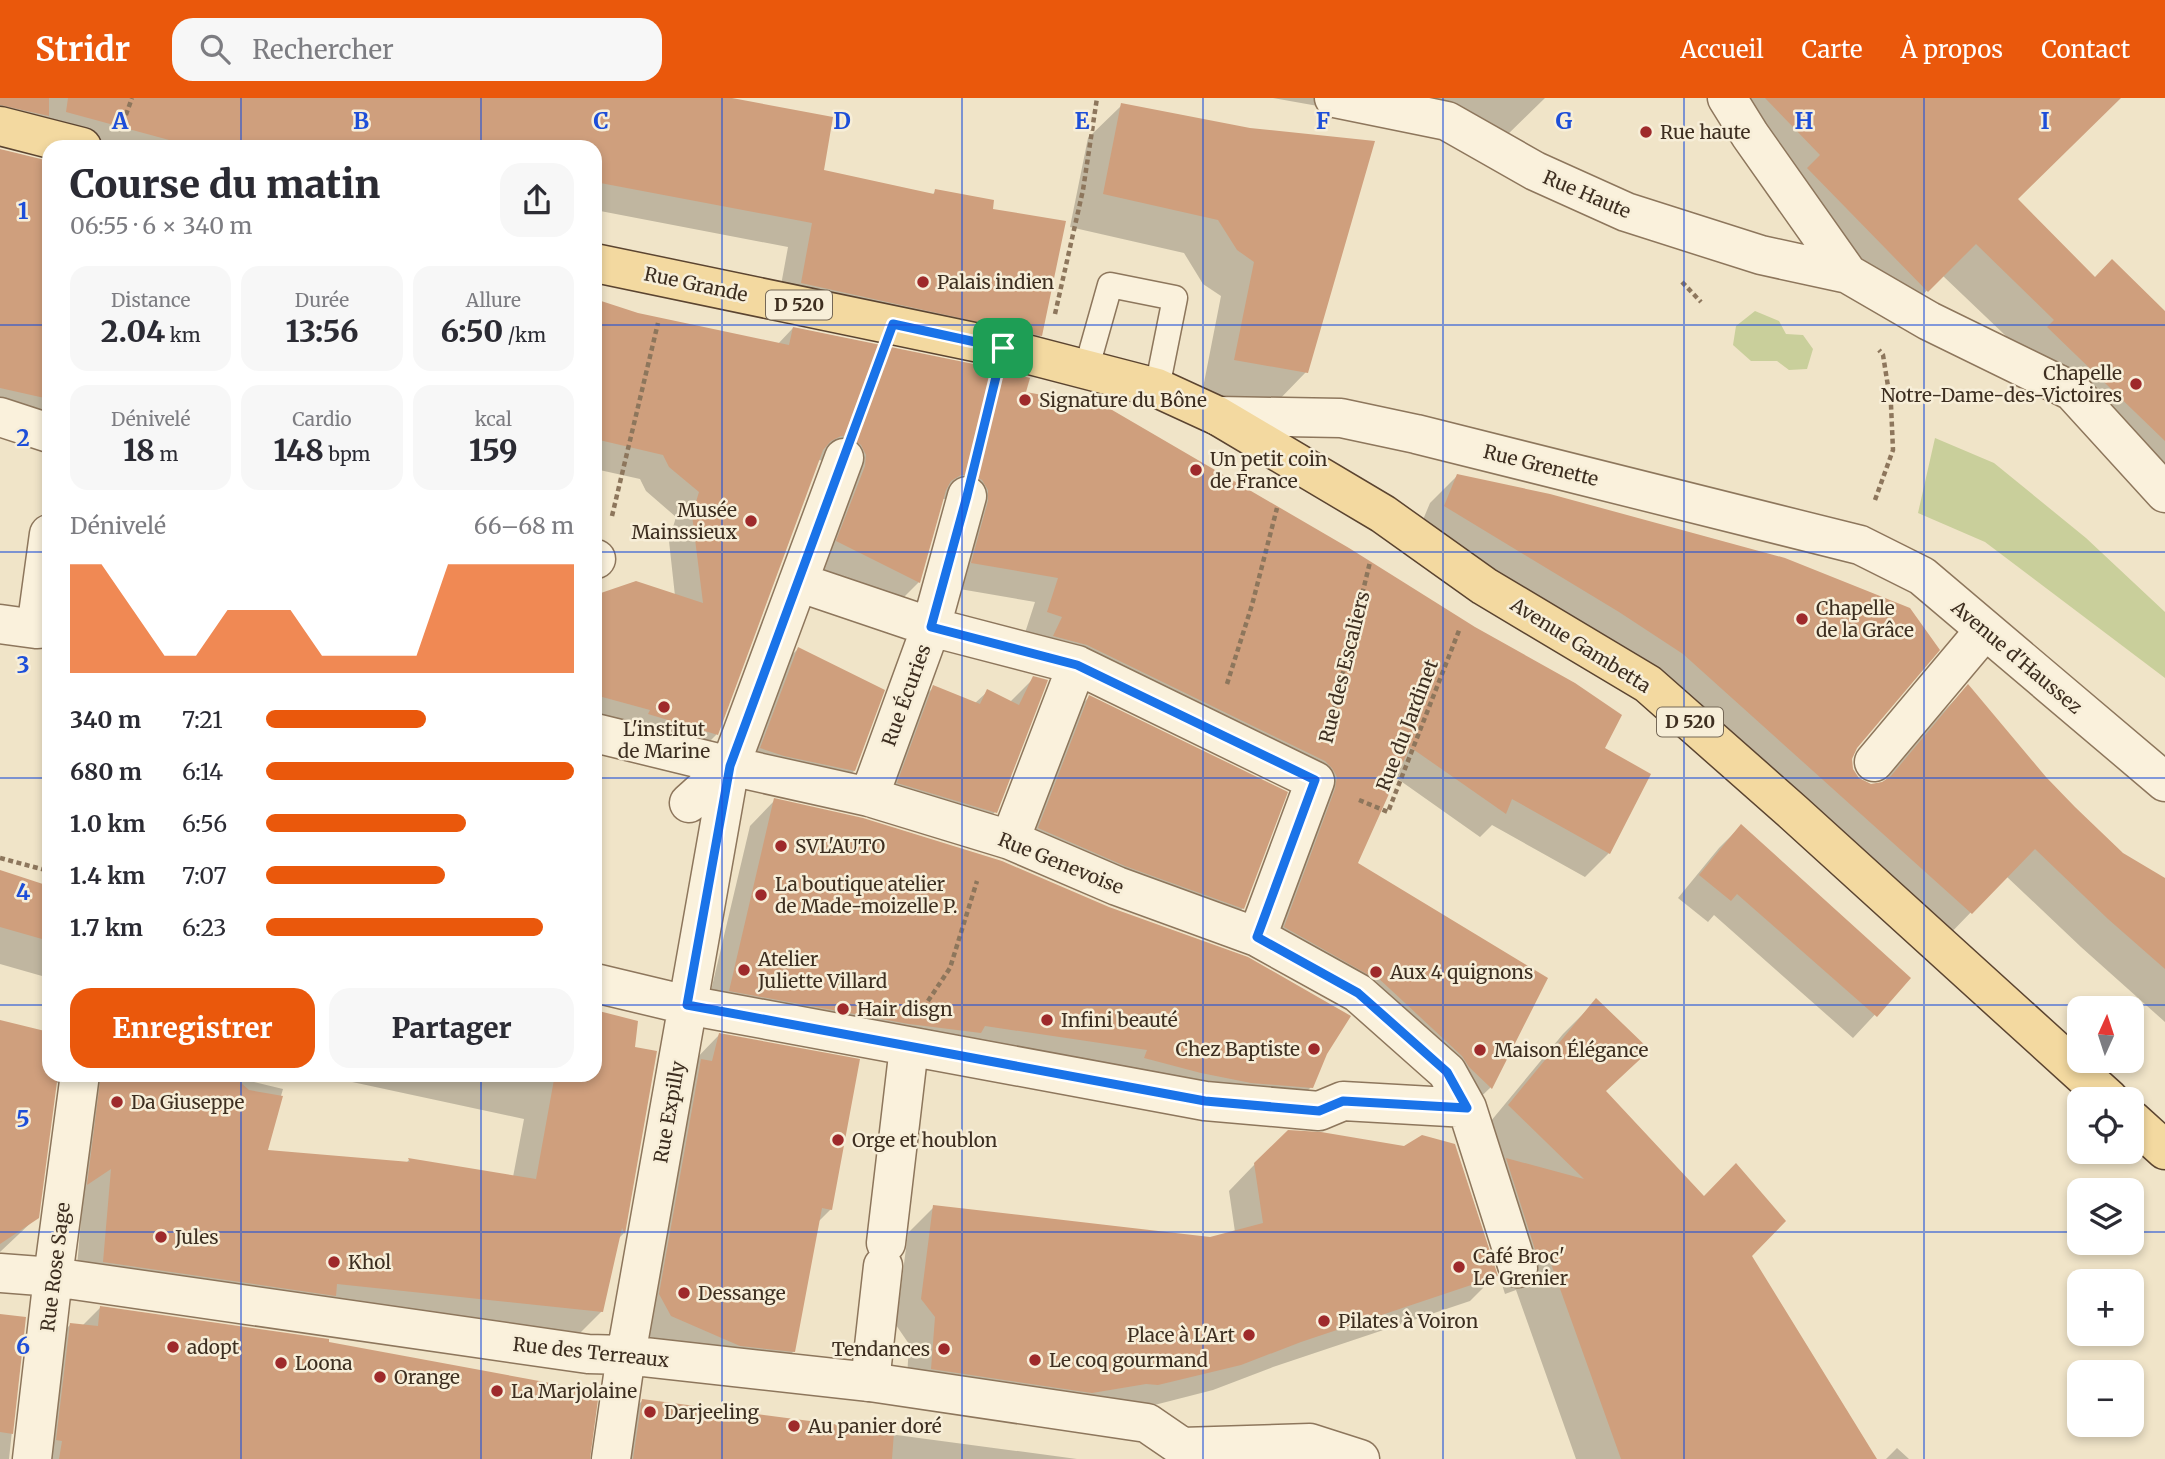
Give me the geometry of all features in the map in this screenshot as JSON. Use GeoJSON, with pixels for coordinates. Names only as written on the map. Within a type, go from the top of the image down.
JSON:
{"type":"FeatureCollection","features":[{"type":"Feature","properties":{"kind":"main road"},"geometry":{"type":"LineString","coordinates":[[0,126],[55,140]]}},
{"type":"Feature","properties":{"kind":"main road","name":"Rue Grande"},"geometry":{"type":"LineString","coordinates":[[602,264],[1003,348]]}},
{"type":"Feature","properties":{"kind":"main road","name":"Avenue Gambetta"},"geometry":{"type":"LineString","coordinates":[[1003,348],[1157,388],[1218,416],[1382,514],[1484,586],[1648,684],[2096,1087]]}},
{"type":"Feature","properties":{"kind":"main road"},"geometry":{"type":"LineString","coordinates":[[2144,1131],[2165,1150]]}},
{"type":"Feature","properties":{"kind":"street","name":"Rue Haute"},"geometry":{"type":"LineString","coordinates":[[1334,98],[1447,121],[1535,171],[1626,212],[1761,255],[1848,274]]}},
{"type":"Feature","properties":{"kind":"street"},"geometry":{"type":"LineString","coordinates":[[1727,98],[1848,274],[1929,321],[2072,391],[2165,493]]}},
{"type":"Feature","properties":{"kind":"street"},"geometry":{"type":"LineString","coordinates":[[0,416],[42,431]]}},
{"type":"Feature","properties":{"kind":"street","name":"Rue Grenette"},"geometry":{"type":"LineString","coordinates":[[1218,416],[1340,418],[1416,434],[1860,545]]}},
{"type":"Feature","properties":{"kind":"street","name":"Rue Expilly"},"geometry":{"type":"LineString","coordinates":[[611,1459],[677,994],[730,766],[844,458]]}},
{"type":"Feature","properties":{"kind":"street","name":"Rue Écuries"},"geometry":{"type":"LineString","coordinates":[[869,797],[931,627],[967,496]]}},
{"type":"Feature","properties":{"kind":"street","name":"Avenue d'Haussez"},"geometry":{"type":"LineString","coordinates":[[1860,545],[1922,576],[2165,782]]}},
{"type":"Feature","properties":{"kind":"street"},"geometry":{"type":"LineString","coordinates":[[28,627],[42,565]]}},
{"type":"Feature","properties":{"kind":"street"},"geometry":{"type":"LineString","coordinates":[[799,582],[931,627],[1077,665],[1315,780],[1257,937]]}},
{"type":"Feature","properties":{"kind":"street"},"geometry":{"type":"LineString","coordinates":[[1874,762],[1985,630]]}},
{"type":"Feature","properties":{"kind":"street"},"geometry":{"type":"LineString","coordinates":[[1000,837],[1077,665]]}},
{"type":"Feature","properties":{"kind":"street","name":"Rue Genevoise"},"geometry":{"type":"LineString","coordinates":[[602,735],[869,797],[1000,837],[1116,886],[1257,937],[1358,993],[1447,1072],[1467,1108],[1518,1268]]}},
{"type":"Feature","properties":{"kind":"street"},"geometry":{"type":"LineString","coordinates":[[689,803],[730,766]]}},
{"type":"Feature","properties":{"kind":"street"},"geometry":{"type":"LineString","coordinates":[[602,984],[677,994],[909,1047],[1205,1101],[1319,1111],[1343,1101],[1467,1108]]}},
{"type":"Feature","properties":{"kind":"street"},"geometry":{"type":"LineString","coordinates":[[870,1382],[909,1047]]}},
{"type":"Feature","properties":{"kind":"street","name":"Rue Rose Sage"},"geometry":{"type":"LineString","coordinates":[[32,1459],[79,1082]]}},
{"type":"Feature","properties":{"kind":"street","name":"Rue des Terreaux"},"geometry":{"type":"LineString","coordinates":[[0,1273],[53,1278],[588,1354],[626,1355],[870,1382],[1147,1423],[1180,1449]]}},
{"type":"Feature","properties":{"kind":"street"},"geometry":{"type":"LineString","coordinates":[[1180,1449],[1310,1443],[1360,1459]]}},
{"type":"Feature","properties":{"kind":"lane"},"geometry":{"type":"LineString","coordinates":[[1086,370],[1110,285],[1175,298],[1157,388]]}},
{"type":"Feature","properties":{"kind":"path"},"geometry":{"type":"LineString","coordinates":[[1045,359],[1083,190],[1097,98]]}},
{"type":"Feature","properties":{"kind":"path"},"geometry":{"type":"LineString","coordinates":[[602,541],[613,513],[668,278]]}},
{"type":"Feature","properties":{"kind":"path"},"geometry":{"type":"LineString","coordinates":[[844,458],[893,324]]}},
{"type":"Feature","properties":{"kind":"path"},"geometry":{"type":"LineString","coordinates":[[1873,504],[1893,450],[1891,405],[1883,355],[1875,344]]}},
{"type":"Feature","properties":{"kind":"path"},"geometry":{"type":"LineString","coordinates":[[967,496],[1003,348]]}},
{"type":"Feature","properties":{"kind":"path"},"geometry":{"type":"LineString","coordinates":[[1212,732],[1252,605],[1279,499]]}},
{"type":"Feature","properties":{"kind":"path","name":"Rue des Escaliers"},"geometry":{"type":"LineString","coordinates":[[1315,780],[1372,555]]}},
{"type":"Feature","properties":{"kind":"path","name":"Rue du Jardinet"},"geometry":{"type":"LineString","coordinates":[[1315,780],[1388,812],[1464,621]]}},
{"type":"Feature","properties":{"kind":"path"},"geometry":{"type":"LineString","coordinates":[[909,1047],[913,1024],[950,968],[1000,837]]}},
{"type":"Feature","properties":{"kind":"path"},"geometry":{"type":"LineString","coordinates":[[0,858],[42,869]]}},
{"type":"Feature","properties":{"kind":"green space"},"geometry":{"type":"Polygon","coordinates":[[[1755,311],[1779,321],[1786,334],[1803,335],[1813,349],[1807,369],[1789,370],[1777,361],[1751,361],[1733,345],[1736,326],[1755,311]]]}},
{"type":"Feature","properties":{"kind":"green space"},"geometry":{"type":"Polygon","coordinates":[[[1935,438],[1994,463],[2086,538],[2165,612],[2165,678],[1985,542],[1918,513],[1935,438]]]}},
{"type":"Feature","properties":{"kind":"building"},"geometry":{"type":"Polygon","coordinates":[[[0,98],[49,98],[49,116],[0,105],[0,98]]]}},
{"type":"Feature","properties":{"kind":"building"},"geometry":{"type":"Polygon","coordinates":[[[68,98],[732,98],[833,117],[824,170],[934,194],[935,189],[994,200],[993,209],[1066,221],[1042,336],[801,283],[812,223],[602,183],[602,140],[169,140],[66,112],[68,98]]]}},
{"type":"Feature","properties":{"kind":"building"},"geometry":{"type":"Polygon","coordinates":[[[1765,98],[2121,98],[2018,199],[2095,277],[2112,259],[2165,311],[2165,441],[2047,327],[2054,320],[1976,244],[1928,292],[1807,168],[1820,155],[1765,98]]]}},
{"type":"Feature","properties":{"kind":"building"},"geometry":{"type":"Polygon","coordinates":[[[1121,103],[1250,128],[1375,141],[1308,373],[1234,360],[1254,262],[1237,250],[1218,220],[1103,194],[1121,103]]]}},
{"type":"Feature","properties":{"kind":"building"},"geometry":{"type":"Polygon","coordinates":[[[0,149],[42,159],[42,397],[0,388],[0,149]]]}},
{"type":"Feature","properties":{"kind":"building"},"geometry":{"type":"Polygon","coordinates":[[[602,301],[638,313],[789,345],[793,327],[998,369],[1030,378],[1026,392],[1107,407],[1349,548],[1475,627],[1575,683],[1622,715],[1605,748],[1651,774],[1610,854],[1512,799],[1506,814],[1410,747],[1358,863],[1548,978],[1492,1089],[1469,1067],[1462,1056],[1376,976],[1374,978],[1284,927],[1335,789],[1337,777],[1332,768],[1325,761],[1087,645],[1053,636],[1062,617],[1047,612],[1058,578],[971,563],[988,501],[988,490],[982,480],[973,475],[961,475],[951,481],[946,490],[920,583],[836,541],[865,466],[866,455],[861,445],[852,438],[841,436],[831,441],[823,450],[718,735],[648,714],[650,710],[602,697],[602,593],[636,581],[703,603],[692,515],[699,492],[669,467],[663,455],[602,441],[602,301]]]}},
{"type":"Feature","properties":{"kind":"building"},"geometry":{"type":"Polygon","coordinates":[[[1457,474],[1550,494],[1785,558],[1910,608],[1940,650],[1857,748],[1852,759],[1853,769],[1859,778],[1871,784],[1890,777],[1968,684],[2046,777],[2075,807],[2123,853],[2165,878],[2165,969],[2035,849],[1972,914],[1683,654],[1444,506],[1457,474]]]}},
{"type":"Feature","properties":{"kind":"building"},"geometry":{"type":"Polygon","coordinates":[[[798,647],[885,690],[855,771],[784,756],[760,748],[798,647]]]}},
{"type":"Feature","properties":{"kind":"building"},"geometry":{"type":"Polygon","coordinates":[[[1033,676],[1048,680],[997,813],[897,783],[933,685],[980,704],[987,689],[1019,705],[1033,676]]]}},
{"type":"Feature","properties":{"kind":"building"},"geometry":{"type":"Polygon","coordinates":[[[1089,695],[1288,792],[1244,909],[1125,866],[1038,828],[1089,695]]]}},
{"type":"Feature","properties":{"kind":"building"},"geometry":{"type":"Polygon","coordinates":[[[774,798],[863,818],[1002,861],[1109,907],[1248,957],[1351,1016],[1327,1054],[1313,1088],[1251,1083],[1201,1073],[1144,1058],[1147,1050],[985,1026],[981,1033],[909,1024],[729,991],[774,798]]]}},
{"type":"Feature","properties":{"kind":"building"},"geometry":{"type":"Polygon","coordinates":[[[1741,824],[1911,978],[1877,1017],[1737,894],[1731,901],[1699,875],[1741,824]]]}},
{"type":"Feature","properties":{"kind":"building"},"geometry":{"type":"Polygon","coordinates":[[[0,870],[42,884],[42,939],[0,927],[0,870]]]}},
{"type":"Feature","properties":{"kind":"building"},"geometry":{"type":"Polygon","coordinates":[[[1596,998],[1650,1050],[1606,1091],[1704,1196],[1736,1163],[1786,1221],[1752,1256],[1877,1459],[1621,1459],[1549,1258],[1539,1262],[1506,1158],[1584,1179],[1508,1105],[1596,998]]]}},
{"type":"Feature","properties":{"kind":"building"},"geometry":{"type":"Polygon","coordinates":[[[602,1012],[638,1021],[635,1047],[657,1051],[625,1234],[622,1228],[603,1312],[337,1284],[336,1296],[103,1262],[111,1169],[87,1185],[100,1082],[240,1082],[249,1090],[283,1096],[268,1150],[410,1162],[408,1158],[536,1179],[554,1082],[602,1082],[602,1012]]]}},
{"type":"Feature","properties":{"kind":"building"},"geometry":{"type":"Polygon","coordinates":[[[0,1020],[42,1030],[42,1082],[57,1082],[39,1218],[0,1244],[0,1020]]]}},
{"type":"Feature","properties":{"kind":"building"},"geometry":{"type":"Polygon","coordinates":[[[719,1033],[860,1059],[832,1210],[822,1208],[795,1352],[740,1346],[671,1316],[659,1294],[701,1059],[712,1061],[719,1033]]]}},
{"type":"Feature","properties":{"kind":"building"},"geometry":{"type":"Polygon","coordinates":[[[1288,1130],[1321,1132],[1404,1146],[1422,1135],[1455,1144],[1498,1276],[1241,1365],[1158,1385],[1146,1384],[1092,1393],[931,1369],[935,1317],[921,1299],[933,1205],[1210,1237],[1263,1223],[1254,1163],[1288,1130]]]}},
{"type":"Feature","properties":{"kind":"building"},"geometry":{"type":"Polygon","coordinates":[[[100,1306],[329,1339],[329,1342],[599,1392],[590,1459],[59,1459],[62,1441],[56,1440],[70,1323],[98,1326],[100,1306]]]}},
{"type":"Feature","properties":{"kind":"building"},"geometry":{"type":"Polygon","coordinates":[[[0,1314],[26,1317],[13,1434],[0,1432],[0,1314]]]}},
{"type":"Feature","properties":{"kind":"building"},"geometry":{"type":"Polygon","coordinates":[[[642,1399],[894,1432],[892,1459],[633,1459],[642,1399]]]}},
{"type":"Feature","properties":{"kind":"place","name":"Rue haute"},"geometry":{"type":"Point","coordinates":[1646,132]}},
{"type":"Feature","properties":{"kind":"place","name":"Palais indien"},"geometry":{"type":"Point","coordinates":[923,282]}},
{"type":"Feature","properties":{"kind":"place","name":"Chapelle Notre-Dame-des-Victoires"},"geometry":{"type":"Point","coordinates":[2136,384]}},
{"type":"Feature","properties":{"kind":"place","name":"Signature du Bône"},"geometry":{"type":"Point","coordinates":[1025,400]}},
{"type":"Feature","properties":{"kind":"place","name":"Un petit coin de France"},"geometry":{"type":"Point","coordinates":[1196,470]}},
{"type":"Feature","properties":{"kind":"place","name":"Musée Mainssieux"},"geometry":{"type":"Point","coordinates":[751,521]}},
{"type":"Feature","properties":{"kind":"place","name":"Chapelle de la Grâce"},"geometry":{"type":"Point","coordinates":[1802,619]}},
{"type":"Feature","properties":{"kind":"place","name":"L'institut de Marine"},"geometry":{"type":"Point","coordinates":[664,707]}},
{"type":"Feature","properties":{"kind":"place","name":"SVL'AUTO"},"geometry":{"type":"Point","coordinates":[781,846]}},
{"type":"Feature","properties":{"kind":"place","name":"La boutique atelier de Made-moizelle P."},"geometry":{"type":"Point","coordinates":[761,895]}},
{"type":"Feature","properties":{"kind":"place","name":"Atelier Juliette Villard"},"geometry":{"type":"Point","coordinates":[744,970]}},
{"type":"Feature","properties":{"kind":"place","name":"Aux 4 quignons"},"geometry":{"type":"Point","coordinates":[1376,972]}},
{"type":"Feature","properties":{"kind":"place","name":"Hair disgn"},"geometry":{"type":"Point","coordinates":[843,1009]}},
{"type":"Feature","properties":{"kind":"place","name":"Infini beauté"},"geometry":{"type":"Point","coordinates":[1047,1020]}},
{"type":"Feature","properties":{"kind":"place","name":"Chez Baptiste"},"geometry":{"type":"Point","coordinates":[1314,1049]}},
{"type":"Feature","properties":{"kind":"place","name":"Maison Élégance"},"geometry":{"type":"Point","coordinates":[1480,1050]}},
{"type":"Feature","properties":{"kind":"place","name":"Da Giuseppe"},"geometry":{"type":"Point","coordinates":[117,1102]}},
{"type":"Feature","properties":{"kind":"place","name":"Orge et houblon"},"geometry":{"type":"Point","coordinates":[838,1140]}},
{"type":"Feature","properties":{"kind":"place","name":"Jules"},"geometry":{"type":"Point","coordinates":[161,1237]}},
{"type":"Feature","properties":{"kind":"place","name":"Khol"},"geometry":{"type":"Point","coordinates":[334,1262]}},
{"type":"Feature","properties":{"kind":"place","name":"Café Broc' Le Grenier"},"geometry":{"type":"Point","coordinates":[1459,1267]}},
{"type":"Feature","properties":{"kind":"place","name":"Dessange"},"geometry":{"type":"Point","coordinates":[684,1293]}},
{"type":"Feature","properties":{"kind":"place","name":"Pilates à Voiron"},"geometry":{"type":"Point","coordinates":[1324,1321]}},
{"type":"Feature","properties":{"kind":"place","name":"Place à L'Art"},"geometry":{"type":"Point","coordinates":[1249,1335]}},
{"type":"Feature","properties":{"kind":"place","name":"adopt"},"geometry":{"type":"Point","coordinates":[173,1347]}},
{"type":"Feature","properties":{"kind":"place","name":"Tendances"},"geometry":{"type":"Point","coordinates":[944,1349]}},
{"type":"Feature","properties":{"kind":"place","name":"Le coq gourmand"},"geometry":{"type":"Point","coordinates":[1035,1360]}},
{"type":"Feature","properties":{"kind":"place","name":"Loona"},"geometry":{"type":"Point","coordinates":[281,1363]}},
{"type":"Feature","properties":{"kind":"place","name":"Orange"},"geometry":{"type":"Point","coordinates":[380,1377]}},
{"type":"Feature","properties":{"kind":"place","name":"La Marjolaine"},"geometry":{"type":"Point","coordinates":[497,1391]}},
{"type":"Feature","properties":{"kind":"place","name":"Darjeeling"},"geometry":{"type":"Point","coordinates":[650,1412]}},
{"type":"Feature","properties":{"kind":"place","name":"Au panier doré"},"geometry":{"type":"Point","coordinates":[794,1426]}},
{"type":"Feature","properties":{"kind":"route"},"geometry":{"type":"LineString","coordinates":[[893,324],[1003,348],[967,496],[931,627],[1077,665],[1315,780],[1257,937],[1358,993],[1447,1072],[1467,1108],[1343,1101],[1319,1111],[1205,1101],[687,1005],[730,766],[893,324]]}}]}
